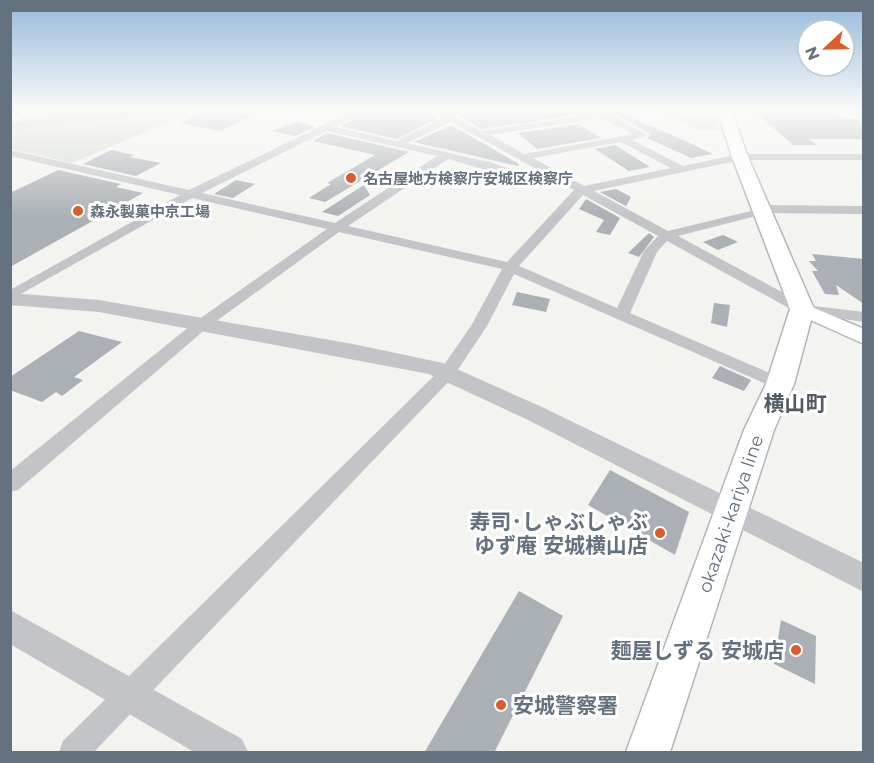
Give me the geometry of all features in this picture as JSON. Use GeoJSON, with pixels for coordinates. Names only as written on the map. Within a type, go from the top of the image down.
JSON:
{"type":"FeatureCollection","features":[{"type":"Feature","properties":{"kind":"main road"},"geometry":{"type":"LineString","coordinates":[[736,146],[802,309],[864,337]]}},
{"type":"Feature","properties":{"kind":"main road","name":"okazaki-kariya line"},"geometry":{"type":"LineString","coordinates":[[648,753],[759,430],[780,384],[802,309]]}},
{"type":"Feature","properties":{"kind":"street"},"geometry":{"type":"LineString","coordinates":[[10,297],[191,194],[291,146]]}},
{"type":"Feature","properties":{"kind":"street"},"geometry":{"type":"LineString","coordinates":[[404,146],[485,164],[525,178],[550,172]]}},
{"type":"Feature","properties":{"kind":"street"},"geometry":{"type":"LineString","coordinates":[[500,146],[802,309],[864,316]]}},
{"type":"Feature","properties":{"kind":"street"},"geometry":{"type":"LineString","coordinates":[[523,158],[588,146]]}},
{"type":"Feature","properties":{"kind":"street"},"geometry":{"type":"LineString","coordinates":[[635,146],[681,169]]}},
{"type":"Feature","properties":{"kind":"street"},"geometry":{"type":"LineString","coordinates":[[10,153],[510,267],[780,384]]}},
{"type":"Feature","properties":{"kind":"street"},"geometry":{"type":"LineString","coordinates":[[10,484],[201,325],[338,227],[446,155]]}},
{"type":"Feature","properties":{"kind":"street"},"geometry":{"type":"LineString","coordinates":[[74,753],[447,373],[479,326],[510,267],[574,195],[582,190],[740,157],[864,157]]}},
{"type":"Feature","properties":{"kind":"street"},"geometry":{"type":"LineString","coordinates":[[622,314],[651,251],[666,235],[762,210],[862,210]]}},
{"type":"Feature","properties":{"kind":"street"},"geometry":{"type":"LineString","coordinates":[[10,297],[99,306],[385,357],[447,373],[534,413],[864,578]]}},
{"type":"Feature","properties":{"kind":"street"},"geometry":{"type":"LineString","coordinates":[[10,626],[131,694],[229,753]]}},
{"type":"Feature","properties":{"kind":"shaded area"},"geometry":{"type":"Polygon","coordinates":[[[11,146],[113,146],[72,163],[11,149],[11,146]]]}},
{"type":"Feature","properties":{"kind":"building"},"geometry":{"type":"Polygon","coordinates":[[[333,146],[381,146],[409,152],[325,202],[309,198],[331,184],[327,183],[375,155],[333,146]]]}},
{"type":"Feature","properties":{"kind":"building"},"geometry":{"type":"Polygon","coordinates":[[[430,146],[487,146],[519,164],[518,166],[430,146]]]}},
{"type":"Feature","properties":{"kind":"building"},"geometry":{"type":"Polygon","coordinates":[[[533,146],[557,146],[537,149],[533,146]]]}},
{"type":"Feature","properties":{"kind":"building"},"geometry":{"type":"Polygon","coordinates":[[[616,146],[650,167],[629,171],[595,149],[616,146]]]}},
{"type":"Feature","properties":{"kind":"building"},"geometry":{"type":"Polygon","coordinates":[[[664,146],[695,146],[713,154],[691,158],[664,146]]]}},
{"type":"Feature","properties":{"kind":"building"},"geometry":{"type":"Polygon","coordinates":[[[111,150],[135,155],[130,157],[161,163],[136,176],[83,164],[111,150]]]}},
{"type":"Feature","properties":{"kind":"building","name":"森永製菓中京工場"},"geometry":{"type":"Polygon","coordinates":[[[58,170],[121,184],[116,187],[143,193],[10,267],[10,193],[58,170]]]}},
{"type":"Feature","properties":{"kind":"building"},"geometry":{"type":"Polygon","coordinates":[[[236,180],[255,184],[233,198],[214,194],[236,180]]]}},
{"type":"Feature","properties":{"kind":"building"},"geometry":{"type":"Polygon","coordinates":[[[364,185],[370,195],[338,216],[322,212],[364,185]]]}},
{"type":"Feature","properties":{"kind":"building"},"geometry":{"type":"Polygon","coordinates":[[[616,189],[631,197],[626,206],[600,192],[616,189]]]}},
{"type":"Feature","properties":{"kind":"building"},"geometry":{"type":"Polygon","coordinates":[[[586,199],[620,218],[610,235],[596,232],[604,220],[579,209],[586,199]]]}},
{"type":"Feature","properties":{"kind":"building"},"geometry":{"type":"Polygon","coordinates":[[[649,233],[654,237],[639,257],[628,253],[649,233]]]}},
{"type":"Feature","properties":{"kind":"building"},"geometry":{"type":"Polygon","coordinates":[[[723,235],[738,242],[718,250],[703,242],[723,235]]]}},
{"type":"Feature","properties":{"kind":"building"},"geometry":{"type":"Polygon","coordinates":[[[812,254],[864,259],[864,304],[836,285],[839,295],[825,294],[812,271],[818,271],[809,261],[816,261],[812,254]]]}},
{"type":"Feature","properties":{"kind":"building"},"geometry":{"type":"Polygon","coordinates":[[[517,292],[550,299],[546,312],[512,305],[517,292]]]}},
{"type":"Feature","properties":{"kind":"building"},"geometry":{"type":"Polygon","coordinates":[[[714,303],[730,305],[727,327],[711,323],[714,303]]]}},
{"type":"Feature","properties":{"kind":"building"},"geometry":{"type":"Polygon","coordinates":[[[79,331],[122,342],[74,377],[83,380],[62,396],[56,392],[42,402],[10,390],[10,377],[79,331]]]}},
{"type":"Feature","properties":{"kind":"building"},"geometry":{"type":"Polygon","coordinates":[[[720,366],[751,380],[744,391],[712,378],[720,366]]]}},
{"type":"Feature","properties":{"kind":"building","name":"寿司･しゃぶしゃぶ ゆず庵 安城横山店"},"geometry":{"type":"Polygon","coordinates":[[[610,470],[689,512],[675,555],[588,505],[610,470]]]}},
{"type":"Feature","properties":{"kind":"building","name":"安城警察署"},"geometry":{"type":"Polygon","coordinates":[[[519,591],[563,616],[494,753],[424,753],[519,591]]]}},
{"type":"Feature","properties":{"kind":"building","name":"麺屋しずる 安城店"},"geometry":{"type":"Polygon","coordinates":[[[781,620],[816,636],[815,684],[774,664],[781,620]]]}},
{"type":"Feature","properties":{"kind":"place","name":"名古屋地方検察庁安城区検察庁"},"geometry":{"type":"Point","coordinates":[351,178]}},
{"type":"Feature","properties":{"kind":"place","name":"森永製菓中京工場"},"geometry":{"type":"Point","coordinates":[78,211]}},
{"type":"Feature","properties":{"kind":"place","name":"寿司･しゃぶしゃぶ ゆず庵 安城横山店"},"geometry":{"type":"Point","coordinates":[660,533]}},
{"type":"Feature","properties":{"kind":"place","name":"麺屋しずる 安城店"},"geometry":{"type":"Point","coordinates":[796,650]}},
{"type":"Feature","properties":{"kind":"place","name":"安城警察署"},"geometry":{"type":"Point","coordinates":[501,705]}},
{"type":"Feature","properties":{"kind":"district","name":"横山町"},"geometry":{"type":"Point","coordinates":[795,403]}}]}
